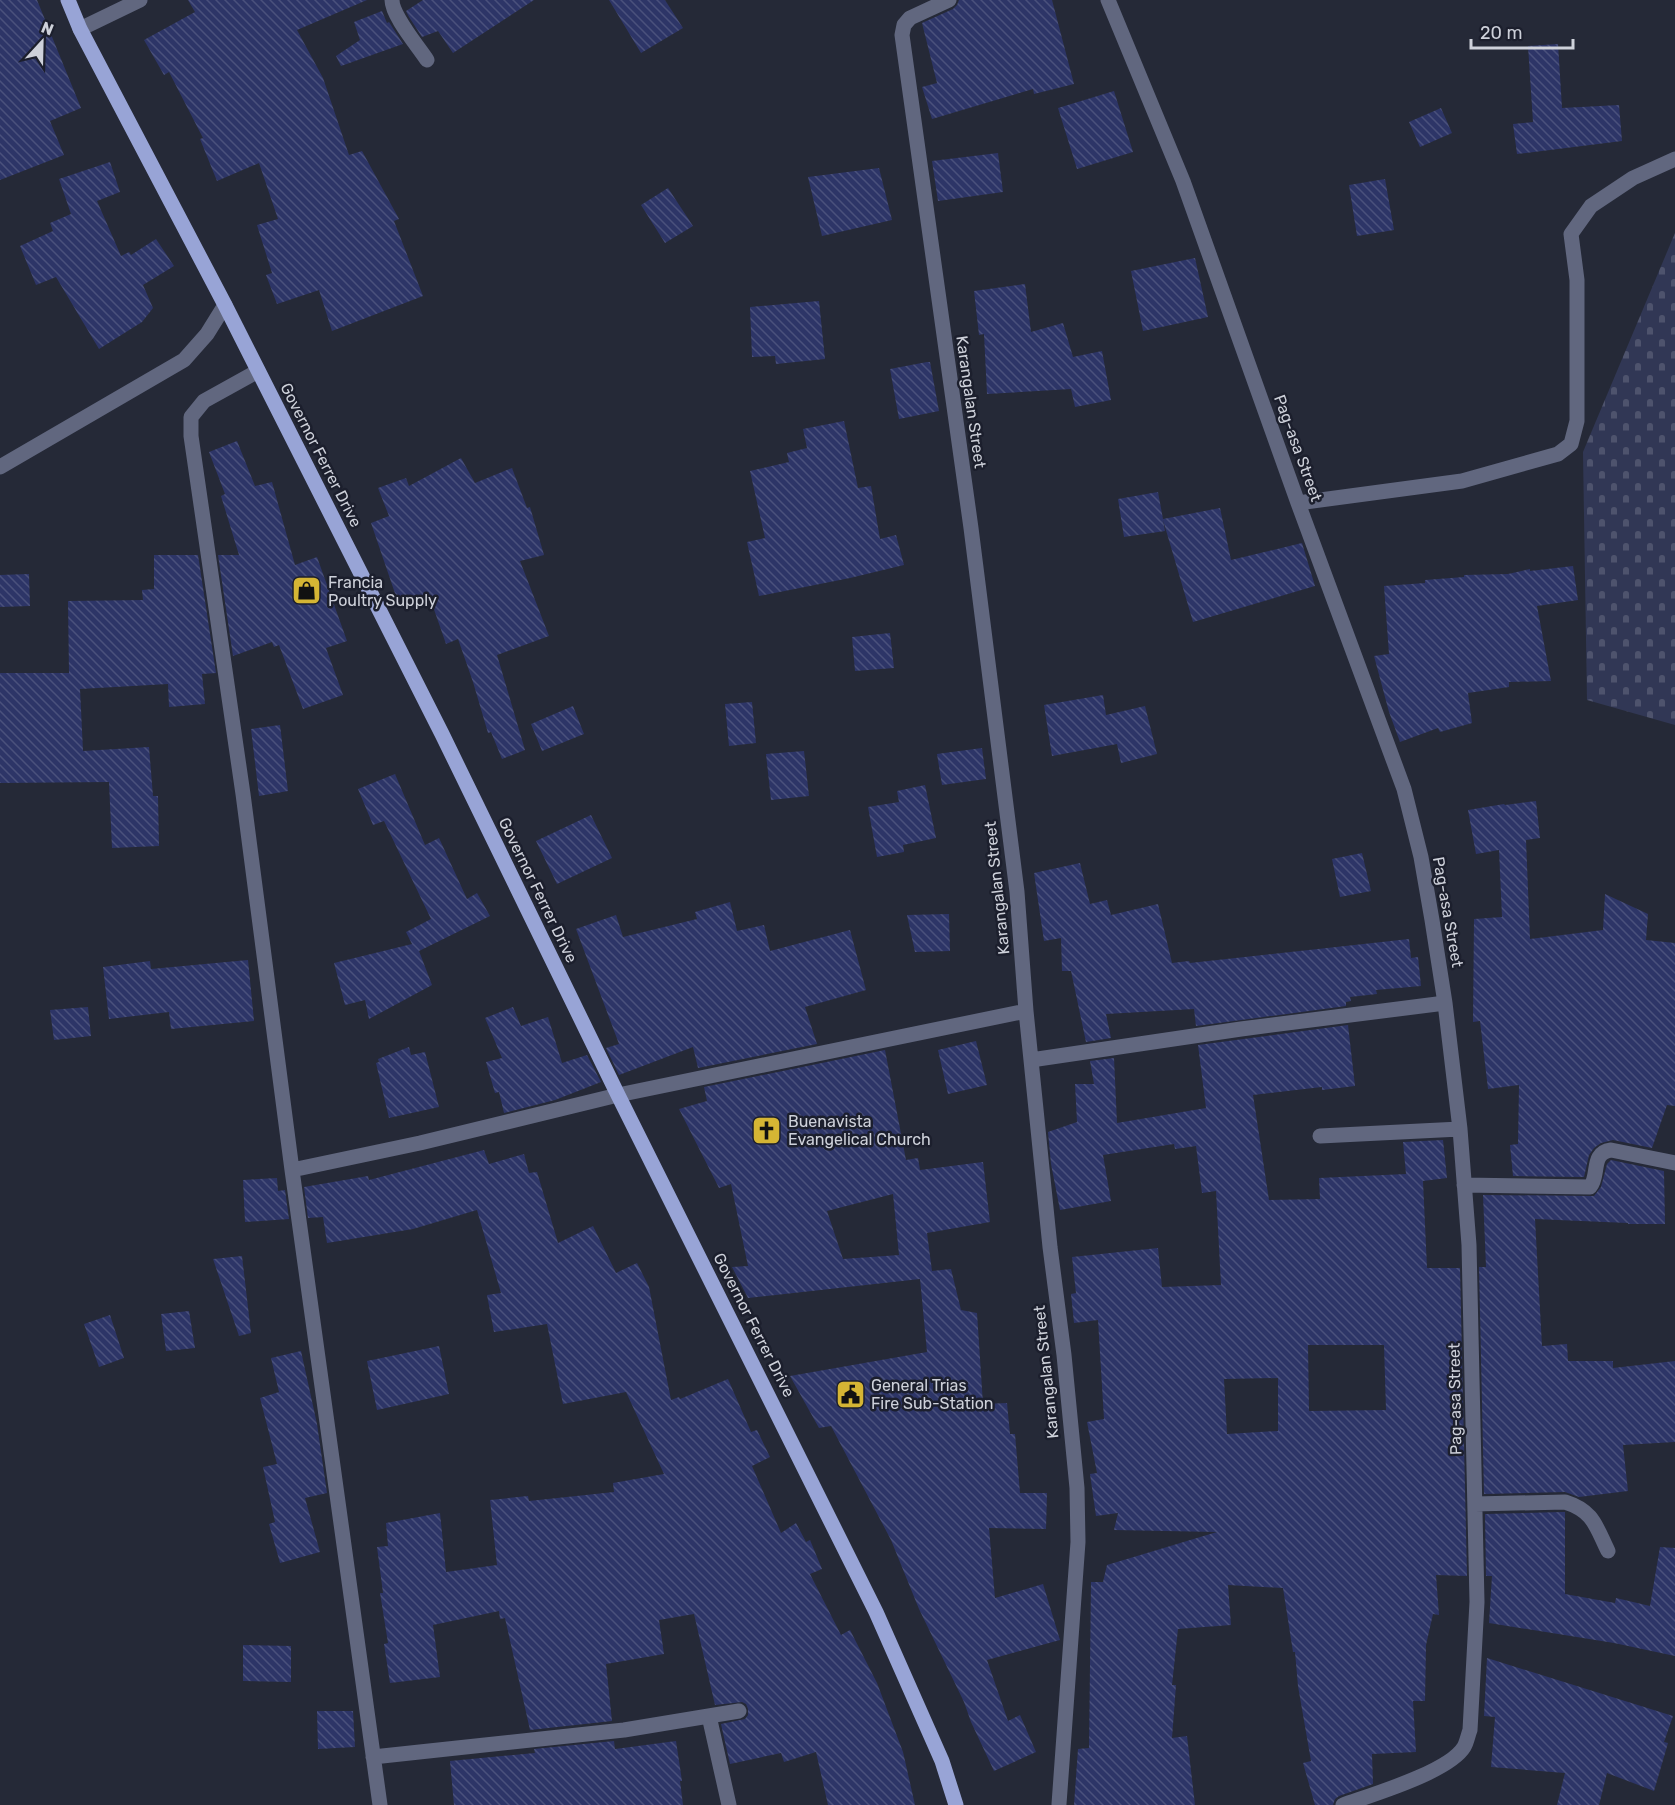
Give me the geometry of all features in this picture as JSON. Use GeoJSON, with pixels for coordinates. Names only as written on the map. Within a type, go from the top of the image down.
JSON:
{"type":"FeatureCollection","features":[{"type":"Feature","properties":{"kind":"main road","name":"Governor Ferrer Drive"},"geometry":{"type":"LineString","coordinates":[[68,0],[80,29],[225,305],[442,734],[618,1095],[876,1612],[942,1761],[956,1805]]}},
{"type":"Feature","properties":{"kind":"street"},"geometry":{"type":"LineString","coordinates":[[80,29],[140,0]]}},
{"type":"Feature","properties":{"kind":"street"},"geometry":{"type":"LineString","coordinates":[[392,0],[399,17],[427,60]]}},
{"type":"Feature","properties":{"kind":"street","name":"Karangalan Street"},"geometry":{"type":"LineString","coordinates":[[949,0],[910,18],[904,25],[903,35],[971,528],[1016,881],[1026,1011],[1077,1488],[1078,1542],[1059,1804]]}},
{"type":"Feature","properties":{"kind":"street","name":"Pag-asa Street"},"geometry":{"type":"LineString","coordinates":[[1108,0],[1183,181],[1298,503],[1404,789],[1421,857],[1445,1003],[1460,1130],[1469,1245],[1477,1602],[1470,1730],[1463,1748],[1453,1759],[1440,1767],[1389,1789],[1343,1805]]}},
{"type":"Feature","properties":{"kind":"street"},"geometry":{"type":"LineString","coordinates":[[1298,503],[1462,481],[1558,454],[1571,444],[1578,421],[1577,280],[1571,234],[1591,206],[1633,178],[1675,159]]}},
{"type":"Feature","properties":{"kind":"street"},"geometry":{"type":"LineString","coordinates":[[0,467],[184,360],[207,334],[225,305]]}},
{"type":"Feature","properties":{"kind":"street"},"geometry":{"type":"LineString","coordinates":[[258,371],[204,401],[191,417],[191,436],[243,794],[291,1170],[380,1805]]}},
{"type":"Feature","properties":{"kind":"street"},"geometry":{"type":"LineString","coordinates":[[1031,1060],[1241,1029],[1445,1003]]}},
{"type":"Feature","properties":{"kind":"street"},"geometry":{"type":"LineString","coordinates":[[291,1170],[420,1143],[618,1095],[1026,1011]]}},
{"type":"Feature","properties":{"kind":"street"},"geometry":{"type":"LineString","coordinates":[[1320,1136],[1460,1130]]}},
{"type":"Feature","properties":{"kind":"street"},"geometry":{"type":"LineString","coordinates":[[1464,1185],[1590,1187],[1594,1181],[1599,1155],[1611,1150],[1675,1162]]}},
{"type":"Feature","properties":{"kind":"street"},"geometry":{"type":"LineString","coordinates":[[1475,1504],[1565,1502],[1589,1514],[1608,1551]]}},
{"type":"Feature","properties":{"kind":"street"},"geometry":{"type":"LineString","coordinates":[[373,1757],[624,1730],[739,1711]]}},
{"type":"Feature","properties":{"kind":"street"},"geometry":{"type":"LineString","coordinates":[[709,1716],[729,1805]]}},
{"type":"Feature","properties":{"kind":"green space"},"geometry":{"type":"Polygon","coordinates":[[[1675,233],[1675,725],[1587,700],[1583,452],[1675,233]]]}},
{"type":"Feature","properties":{"kind":"building"},"geometry":{"type":"Polygon","coordinates":[[[0,0],[37,0],[81,108],[50,121],[64,155],[0,180],[0,0]]]}},
{"type":"Feature","properties":{"kind":"building"},"geometry":{"type":"Polygon","coordinates":[[[188,0],[367,0],[297,30],[323,78],[349,155],[362,151],[399,219],[394,221],[423,296],[332,331],[319,290],[277,304],[266,275],[272,273],[257,225],[278,219],[259,163],[217,181],[200,139],[203,138],[169,72],[164,75],[144,40],[195,12],[188,0]]]}},
{"type":"Feature","properties":{"kind":"building"},"geometry":{"type":"Polygon","coordinates":[[[423,0],[534,0],[453,53],[438,31],[422,37],[409,17],[406,11],[423,0]]]}},
{"type":"Feature","properties":{"kind":"building"},"geometry":{"type":"Polygon","coordinates":[[[609,0],[665,0],[683,28],[641,53],[609,0]]]}},
{"type":"Feature","properties":{"kind":"building"},"geometry":{"type":"Polygon","coordinates":[[[959,0],[1052,0],[1074,84],[1034,94],[1033,89],[932,119],[922,87],[937,83],[922,23],[953,9],[959,0]]]}},
{"type":"Feature","properties":{"kind":"building"},"geometry":{"type":"Polygon","coordinates":[[[382,11],[387,23],[389,22],[403,44],[341,66],[336,56],[360,40],[354,22],[382,11]]]}},
{"type":"Feature","properties":{"kind":"building"},"geometry":{"type":"Polygon","coordinates":[[[1558,44],[1562,108],[1619,105],[1622,141],[1517,154],[1513,124],[1533,122],[1528,46],[1558,44]]]}},
{"type":"Feature","properties":{"kind":"building"},"geometry":{"type":"Polygon","coordinates":[[[1114,91],[1133,152],[1077,169],[1058,108],[1114,91]]]}},
{"type":"Feature","properties":{"kind":"building"},"geometry":{"type":"Polygon","coordinates":[[[1441,108],[1452,133],[1420,147],[1409,122],[1441,108]]]}},
{"type":"Feature","properties":{"kind":"building"},"geometry":{"type":"Polygon","coordinates":[[[998,153],[1003,192],[938,201],[932,161],[998,153]]]}},
{"type":"Feature","properties":{"kind":"building"},"geometry":{"type":"Polygon","coordinates":[[[110,162],[120,192],[97,201],[121,256],[129,252],[131,255],[156,239],[174,266],[143,285],[153,308],[142,322],[99,349],[56,277],[36,285],[20,246],[53,231],[50,223],[71,214],[59,179],[110,162]]]}},
{"type":"Feature","properties":{"kind":"building"},"geometry":{"type":"Polygon","coordinates":[[[879,168],[892,220],[822,236],[808,177],[879,168]]]}},
{"type":"Feature","properties":{"kind":"building"},"geometry":{"type":"Polygon","coordinates":[[[1385,179],[1394,230],[1357,236],[1349,185],[1385,179]]]}},
{"type":"Feature","properties":{"kind":"building"},"geometry":{"type":"Polygon","coordinates":[[[668,188],[693,226],[665,243],[641,205],[668,188]]]}},
{"type":"Feature","properties":{"kind":"building"},"geometry":{"type":"Polygon","coordinates":[[[1195,258],[1208,317],[1143,331],[1131,271],[1195,258]]]}},
{"type":"Feature","properties":{"kind":"building"},"geometry":{"type":"Polygon","coordinates":[[[1025,284],[1031,332],[1063,323],[1073,357],[1102,351],[1111,400],[1075,407],[1071,389],[987,394],[984,334],[979,335],[974,291],[1025,284]]]}},
{"type":"Feature","properties":{"kind":"building"},"geometry":{"type":"Polygon","coordinates":[[[819,301],[825,359],[776,364],[775,356],[752,357],[750,307],[819,301]]]}},
{"type":"Feature","properties":{"kind":"building"},"geometry":{"type":"Polygon","coordinates":[[[930,362],[939,411],[899,419],[890,369],[930,362]]]}},
{"type":"Feature","properties":{"kind":"building"},"geometry":{"type":"Polygon","coordinates":[[[844,421],[858,488],[871,486],[880,539],[896,535],[904,565],[759,596],[747,542],[765,538],[750,471],[789,462],[787,453],[807,448],[803,429],[844,421]]]}},
{"type":"Feature","properties":{"kind":"building"},"geometry":{"type":"Polygon","coordinates":[[[237,441],[255,486],[272,482],[295,565],[317,557],[347,641],[326,648],[343,695],[303,709],[279,645],[274,647],[272,642],[233,656],[218,555],[239,555],[221,496],[225,494],[209,452],[237,441]]]}},
{"type":"Feature","properties":{"kind":"building"},"geometry":{"type":"Polygon","coordinates":[[[461,458],[475,483],[512,468],[527,508],[530,507],[544,555],[520,561],[549,636],[497,655],[525,750],[502,759],[491,732],[488,733],[458,639],[446,644],[429,595],[399,605],[371,523],[389,516],[378,488],[406,478],[409,486],[461,458]]]}},
{"type":"Feature","properties":{"kind":"building"},"geometry":{"type":"Polygon","coordinates":[[[1158,492],[1163,519],[1220,508],[1231,560],[1302,543],[1315,586],[1193,622],[1163,520],[1165,531],[1124,537],[1118,499],[1158,492]]]}},
{"type":"Feature","properties":{"kind":"building"},"geometry":{"type":"Polygon","coordinates":[[[154,555],[198,555],[216,673],[202,674],[205,704],[169,707],[168,684],[80,689],[83,751],[149,747],[153,796],[158,796],[159,846],[112,848],[109,782],[0,783],[0,673],[69,673],[68,601],[143,600],[142,590],[154,589],[154,555]]]}},
{"type":"Feature","properties":{"kind":"building"},"geometry":{"type":"Polygon","coordinates":[[[1573,566],[1578,600],[1537,606],[1551,681],[1509,682],[1509,687],[1468,693],[1472,723],[1440,732],[1438,728],[1400,742],[1389,712],[1374,656],[1389,654],[1384,586],[1425,583],[1425,580],[1464,577],[1464,575],[1508,574],[1530,569],[1530,571],[1573,566]]]}},
{"type":"Feature","properties":{"kind":"building"},"geometry":{"type":"Polygon","coordinates":[[[29,574],[30,606],[0,607],[0,575],[29,574]]]}},
{"type":"Feature","properties":{"kind":"building"},"geometry":{"type":"Polygon","coordinates":[[[890,633],[894,668],[855,671],[852,637],[890,633]]]}},
{"type":"Feature","properties":{"kind":"building"},"geometry":{"type":"Polygon","coordinates":[[[1103,695],[1106,715],[1145,706],[1157,754],[1121,763],[1117,744],[1052,756],[1044,705],[1103,695]]]}},
{"type":"Feature","properties":{"kind":"building"},"geometry":{"type":"Polygon","coordinates":[[[752,702],[756,743],[729,746],[725,704],[752,702]]]}},
{"type":"Feature","properties":{"kind":"building"},"geometry":{"type":"Polygon","coordinates":[[[573,706],[584,734],[542,751],[531,724],[573,706]]]}},
{"type":"Feature","properties":{"kind":"building"},"geometry":{"type":"Polygon","coordinates":[[[280,725],[288,791],[259,796],[251,729],[280,725]]]}},
{"type":"Feature","properties":{"kind":"building"},"geometry":{"type":"Polygon","coordinates":[[[982,748],[986,779],[942,785],[937,754],[982,748]]]}},
{"type":"Feature","properties":{"kind":"building"},"geometry":{"type":"Polygon","coordinates":[[[804,751],[809,796],[771,800],[766,754],[804,751]]]}},
{"type":"Feature","properties":{"kind":"building"},"geometry":{"type":"Polygon","coordinates":[[[395,774],[425,845],[439,838],[467,899],[477,893],[490,916],[419,951],[432,985],[369,1019],[365,1000],[345,1005],[334,963],[412,944],[406,932],[431,919],[384,821],[373,825],[358,789],[395,774]]]}},
{"type":"Feature","properties":{"kind":"building"},"geometry":{"type":"Polygon","coordinates":[[[925,785],[936,838],[903,845],[904,852],[877,857],[868,807],[899,802],[897,791],[925,785]]]}},
{"type":"Feature","properties":{"kind":"building"},"geometry":{"type":"Polygon","coordinates":[[[1536,801],[1540,838],[1526,840],[1530,939],[1603,930],[1605,894],[1648,914],[1646,940],[1675,943],[1675,1106],[1667,1105],[1652,1148],[1613,1140],[1601,1143],[1589,1155],[1584,1177],[1513,1176],[1510,1145],[1518,1144],[1519,1085],[1488,1089],[1480,1021],[1473,1022],[1474,919],[1502,917],[1499,850],[1476,854],[1468,810],[1536,801]]]}},
{"type":"Feature","properties":{"kind":"building"},"geometry":{"type":"Polygon","coordinates":[[[591,815],[612,858],[557,884],[536,841],[591,815]]]}},
{"type":"Feature","properties":{"kind":"building"},"geometry":{"type":"Polygon","coordinates":[[[1362,853],[1371,891],[1340,897],[1332,859],[1362,853]]]}},
{"type":"Feature","properties":{"kind":"building"},"geometry":{"type":"Polygon","coordinates":[[[1080,863],[1090,904],[1107,900],[1111,915],[1158,904],[1172,963],[1189,961],[1190,963],[1409,939],[1411,958],[1418,957],[1421,986],[1376,990],[1377,994],[1350,997],[1351,1001],[1346,1002],[1346,1006],[1196,1026],[1194,1009],[1106,1014],[1111,1038],[1086,1042],[1071,971],[1062,971],[1061,938],[1044,941],[1034,873],[1080,863]]]}},
{"type":"Feature","properties":{"kind":"building"},"geometry":{"type":"Polygon","coordinates":[[[730,902],[737,931],[764,925],[770,951],[850,930],[866,990],[805,1007],[817,1044],[698,1068],[693,1047],[619,1075],[606,1048],[619,1044],[576,929],[616,915],[623,937],[697,919],[695,912],[730,902]]]}},
{"type":"Feature","properties":{"kind":"building"},"geometry":{"type":"Polygon","coordinates":[[[949,914],[950,951],[915,952],[907,915],[949,914]]]}},
{"type":"Feature","properties":{"kind":"building"},"geometry":{"type":"Polygon","coordinates":[[[248,960],[254,1021],[171,1029],[169,1012],[109,1019],[103,967],[150,961],[151,969],[248,960]]]}},
{"type":"Feature","properties":{"kind":"building"},"geometry":{"type":"Polygon","coordinates":[[[88,1007],[91,1036],[54,1040],[50,1010],[88,1007]]]}},
{"type":"Feature","properties":{"kind":"building"},"geometry":{"type":"Polygon","coordinates":[[[513,1007],[521,1026],[548,1017],[562,1063],[587,1055],[601,1082],[555,1100],[504,1113],[499,1092],[495,1093],[486,1062],[502,1058],[485,1018],[513,1007]]]}},
{"type":"Feature","properties":{"kind":"building"},"geometry":{"type":"Polygon","coordinates":[[[1348,1025],[1355,1086],[1322,1090],[1322,1087],[1253,1095],[1269,1200],[1320,1199],[1319,1178],[1406,1174],[1403,1142],[1443,1140],[1447,1178],[1423,1181],[1427,1268],[1460,1268],[1467,1576],[1436,1575],[1439,1615],[1433,1614],[1426,1645],[1425,1701],[1413,1701],[1416,1752],[1372,1754],[1373,1784],[1339,1796],[1333,1805],[1315,1805],[1303,1763],[1311,1761],[1283,1588],[1228,1585],[1231,1625],[1178,1629],[1172,1685],[1176,1685],[1172,1738],[1187,1736],[1195,1805],[1074,1805],[1078,1749],[1089,1748],[1091,1582],[1103,1582],[1107,1565],[1217,1532],[1114,1530],[1118,1513],[1096,1516],[1090,1474],[1097,1473],[1087,1422],[1104,1419],[1098,1320],[1074,1323],[1071,1294],[1076,1293],[1072,1257],[1158,1248],[1162,1287],[1221,1285],[1216,1191],[1202,1193],[1196,1146],[1175,1149],[1174,1144],[1103,1155],[1111,1201],[1060,1210],[1051,1164],[1048,1132],[1077,1122],[1075,1084],[1094,1084],[1090,1061],[1114,1058],[1117,1123],[1206,1108],[1198,1045],[1348,1025]],[[1308,1345],[1309,1411],[1386,1410],[1384,1345],[1308,1345]],[[1278,1378],[1224,1379],[1227,1434],[1278,1431],[1278,1378]]]}},
{"type":"Feature","properties":{"kind":"building"},"geometry":{"type":"Polygon","coordinates":[[[976,1041],[987,1085],[948,1094],[938,1050],[976,1041]]]}},
{"type":"Feature","properties":{"kind":"building"},"geometry":{"type":"Polygon","coordinates":[[[409,1047],[411,1055],[425,1052],[439,1107],[389,1118],[376,1063],[379,1062],[378,1059],[409,1047]]]}},
{"type":"Feature","properties":{"kind":"building"},"geometry":{"type":"Polygon","coordinates":[[[885,1050],[906,1160],[918,1158],[920,1170],[983,1162],[990,1222],[927,1233],[932,1271],[951,1269],[961,1310],[977,1313],[983,1404],[1007,1403],[1010,1434],[1015,1434],[1020,1493],[1047,1493],[1046,1529],[989,1528],[995,1598],[1043,1584],[1060,1640],[987,1660],[1008,1721],[1020,1715],[1036,1752],[994,1771],[919,1609],[891,1540],[831,1426],[819,1428],[790,1376],[927,1352],[920,1279],[748,1298],[732,1267],[748,1266],[731,1184],[719,1188],[679,1109],[707,1101],[704,1087],[885,1050]],[[893,1194],[827,1211],[843,1259],[899,1255],[893,1194]]]}},
{"type":"Feature","properties":{"kind":"building"},"geometry":{"type":"Polygon","coordinates":[[[484,1150],[489,1164],[524,1154],[529,1173],[537,1172],[558,1243],[593,1226],[616,1273],[637,1263],[649,1287],[671,1400],[679,1397],[680,1399],[728,1379],[751,1432],[757,1430],[770,1457],[752,1466],[781,1533],[796,1523],[806,1542],[810,1540],[822,1569],[810,1574],[841,1635],[850,1630],[877,1683],[903,1752],[915,1805],[828,1805],[816,1752],[784,1762],[781,1753],[730,1764],[721,1724],[745,1719],[748,1709],[742,1702],[715,1705],[694,1614],[659,1620],[664,1654],[606,1664],[612,1721],[530,1730],[505,1618],[500,1619],[499,1611],[433,1625],[440,1677],[390,1683],[384,1644],[388,1643],[380,1593],[383,1593],[377,1547],[388,1546],[386,1523],[440,1513],[446,1572],[497,1565],[490,1500],[528,1496],[529,1501],[614,1492],[613,1483],[664,1474],[626,1392],[563,1404],[547,1324],[494,1332],[487,1295],[501,1293],[477,1210],[413,1229],[327,1243],[323,1217],[308,1218],[304,1187],[368,1176],[369,1180],[484,1150]]]}},
{"type":"Feature","properties":{"kind":"building"},"geometry":{"type":"Polygon","coordinates":[[[1611,1160],[1664,1171],[1665,1224],[1535,1219],[1542,1346],[1567,1344],[1568,1361],[1613,1361],[1613,1368],[1675,1361],[1675,1442],[1623,1445],[1628,1491],[1579,1497],[1565,1492],[1484,1494],[1479,1267],[1486,1267],[1483,1195],[1594,1196],[1601,1187],[1607,1164],[1611,1160]]]}},
{"type":"Feature","properties":{"kind":"building"},"geometry":{"type":"Polygon","coordinates":[[[277,1178],[278,1191],[285,1190],[289,1219],[245,1222],[243,1180],[277,1178]]]}},
{"type":"Feature","properties":{"kind":"building"},"geometry":{"type":"Polygon","coordinates":[[[242,1256],[251,1333],[239,1336],[213,1259],[242,1256]]]}},
{"type":"Feature","properties":{"kind":"building"},"geometry":{"type":"Polygon","coordinates":[[[189,1311],[195,1348],[166,1351],[161,1314],[189,1311]]]}},
{"type":"Feature","properties":{"kind":"building"},"geometry":{"type":"Polygon","coordinates":[[[110,1315],[124,1358],[99,1367],[84,1324],[110,1315]]]}},
{"type":"Feature","properties":{"kind":"building"},"geometry":{"type":"Polygon","coordinates":[[[439,1346],[449,1394],[377,1410],[367,1361],[439,1346]]]}},
{"type":"Feature","properties":{"kind":"building"},"geometry":{"type":"Polygon","coordinates":[[[301,1351],[317,1424],[327,1493],[305,1498],[320,1552],[280,1563],[269,1524],[275,1522],[263,1467],[277,1464],[260,1398],[279,1392],[271,1358],[301,1351]]]}},
{"type":"Feature","properties":{"kind":"building"},"geometry":{"type":"Polygon","coordinates":[[[1565,1512],[1565,1594],[1615,1603],[1616,1598],[1650,1606],[1660,1547],[1675,1548],[1675,1656],[1614,1643],[1489,1623],[1492,1576],[1486,1576],[1485,1514],[1565,1512]]]}},
{"type":"Feature","properties":{"kind":"building"},"geometry":{"type":"Polygon","coordinates":[[[243,1645],[291,1646],[291,1682],[243,1681],[243,1645]]]}},
{"type":"Feature","properties":{"kind":"building"},"geometry":{"type":"Polygon","coordinates":[[[1487,1658],[1673,1716],[1664,1742],[1668,1743],[1654,1791],[1607,1773],[1599,1805],[1557,1805],[1565,1773],[1491,1767],[1495,1717],[1484,1716],[1487,1658]]]}},
{"type":"Feature","properties":{"kind":"building"},"geometry":{"type":"Polygon","coordinates":[[[317,1711],[353,1711],[355,1747],[318,1749],[317,1711]]]}},
{"type":"Feature","properties":{"kind":"building"},"geometry":{"type":"Polygon","coordinates":[[[614,1741],[615,1749],[676,1741],[683,1805],[454,1805],[450,1761],[535,1753],[534,1749],[614,1741]]]}},
{"type":"Feature","properties":{"kind":"place","name":"Francia Poultry Supply"},"geometry":{"type":"Point","coordinates":[307,591]}},
{"type":"Feature","properties":{"kind":"place","name":"Buenavista Evangelical Church"},"geometry":{"type":"Point","coordinates":[767,1130]}},
{"type":"Feature","properties":{"kind":"place","name":"General Trias Fire Sub-Station"},"geometry":{"type":"Point","coordinates":[850,1394]}}]}
